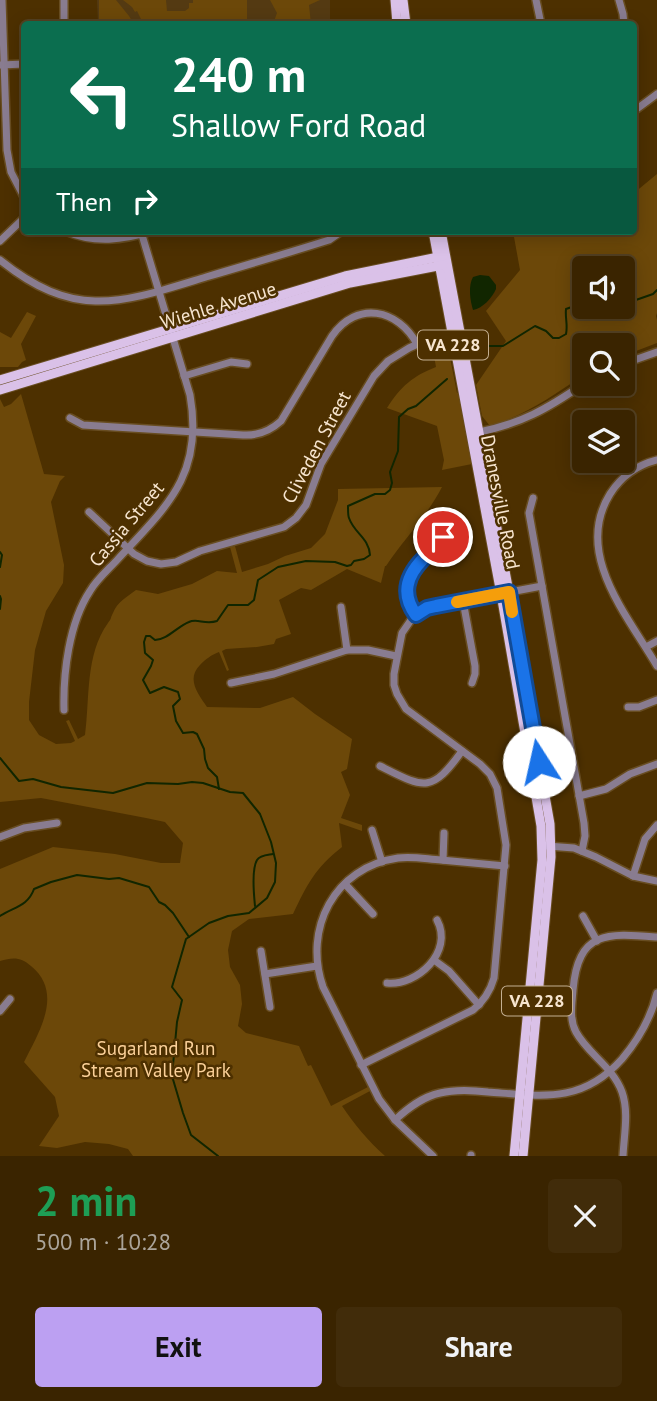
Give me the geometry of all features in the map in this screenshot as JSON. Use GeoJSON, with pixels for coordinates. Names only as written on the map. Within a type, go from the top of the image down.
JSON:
{"type":"FeatureCollection","features":[{"type":"Feature","properties":{"kind":"main road"},"geometry":{"type":"LineString","coordinates":[[395,0],[397,21]]}},
{"type":"Feature","properties":{"kind":"main road"},"geometry":{"type":"LineString","coordinates":[[403,0],[406,21]]}},
{"type":"Feature","properties":{"kind":"main road","name":"Dranesville Road"},"geometry":{"type":"LineString","coordinates":[[434,235],[443,260],[441,277],[475,433]]}},
{"type":"Feature","properties":{"kind":"main road","name":"Dranesville Road"},"geometry":{"type":"LineString","coordinates":[[442,235],[443,260],[505,593],[540,817],[547,846],[524,1095],[514,1156]]}},
{"type":"Feature","properties":{"kind":"main road","name":"Wiehle Avenue"},"geometry":{"type":"LineString","coordinates":[[4,384],[172,333],[443,260]]}},
{"type":"Feature","properties":{"kind":"main road","name":"Wiehle Avenue"},"geometry":{"type":"LineString","coordinates":[[172,333],[345,275],[443,260]]}},
{"type":"Feature","properties":{"kind":"main road"},"geometry":{"type":"LineString","coordinates":[[350,283],[430,272],[441,277]]}},
{"type":"Feature","properties":{"kind":"main road","name":"Dranesville Road"},"geometry":{"type":"LineString","coordinates":[[523,1156],[524,1095]]}},
{"type":"Feature","properties":{"kind":"street"},"geometry":{"type":"LineString","coordinates":[[2,0],[2,65],[8,160],[21,192]]}},
{"type":"Feature","properties":{"kind":"street"},"geometry":{"type":"LineString","coordinates":[[64,0],[64,21]]}},
{"type":"Feature","properties":{"kind":"street"},"geometry":{"type":"LineString","coordinates":[[536,0],[540,21]]}},
{"type":"Feature","properties":{"kind":"street"},"geometry":{"type":"LineString","coordinates":[[619,0],[624,21]]}},
{"type":"Feature","properties":{"kind":"street"},"geometry":{"type":"LineString","coordinates":[[2,65],[21,64]]}},
{"type":"Feature","properties":{"kind":"street"},"geometry":{"type":"LineString","coordinates":[[637,109],[657,94]]}},
{"type":"Feature","properties":{"kind":"street"},"geometry":{"type":"LineString","coordinates":[[0,241],[21,221]]}},
{"type":"Feature","properties":{"kind":"street"},"geometry":{"type":"LineString","coordinates":[[74,235],[105,240],[138,235]]}},
{"type":"Feature","properties":{"kind":"street","name":"Cassia Street"},"geometry":{"type":"LineString","coordinates":[[64,710],[64,683],[69,647],[85,601],[94,585],[161,513],[174,494],[186,470],[193,432],[192,408],[184,376],[142,235]]}},
{"type":"Feature","properties":{"kind":"street"},"geometry":{"type":"LineString","coordinates":[[0,260],[45,290],[81,300],[109,302],[159,291],[329,240],[336,235]]}},
{"type":"Feature","properties":{"kind":"street"},"geometry":{"type":"LineString","coordinates":[[70,418],[83,425],[249,436],[275,425],[285,415],[335,331],[345,322],[358,316],[382,314],[396,319],[417,344]]}},
{"type":"Feature","properties":{"kind":"street","name":"Cliveden Street"},"geometry":{"type":"LineString","coordinates":[[89,512],[134,554],[147,561],[169,564],[200,551],[277,530],[290,523],[306,505],[321,464],[374,376],[397,355],[417,344],[452,335]]}},
{"type":"Feature","properties":{"kind":"street"},"geometry":{"type":"LineString","coordinates":[[635,360],[657,352]]}},
{"type":"Feature","properties":{"kind":"street"},"geometry":{"type":"LineString","coordinates":[[184,376],[231,362],[247,364]]}},
{"type":"Feature","properties":{"kind":"street"},"geometry":{"type":"LineString","coordinates":[[475,433],[511,424],[539,412],[572,391]]}},
{"type":"Feature","properties":{"kind":"street"},"geometry":{"type":"LineString","coordinates":[[657,460],[632,471],[614,488],[603,511],[598,533],[600,561],[607,583],[657,666]]}},
{"type":"Feature","properties":{"kind":"street"},"geometry":{"type":"LineString","coordinates":[[533,498],[529,513],[585,828],[582,851]]}},
{"type":"Feature","properties":{"kind":"street"},"geometry":{"type":"LineString","coordinates":[[416,615],[407,599],[409,580],[417,566],[438,547],[443,537]]}},
{"type":"Feature","properties":{"kind":"street"},"geometry":{"type":"LineString","coordinates":[[361,1065],[470,1011],[489,993],[494,978],[505,866],[506,836],[497,788],[486,769],[402,705],[394,685],[394,674],[402,633],[416,615],[427,608],[542,586]]}},
{"type":"Feature","properties":{"kind":"street"},"geometry":{"type":"LineString","coordinates":[[463,601],[475,666],[472,683]]}},
{"type":"Feature","properties":{"kind":"street"},"geometry":{"type":"LineString","coordinates":[[341,607],[347,650]]}},
{"type":"Feature","properties":{"kind":"street"},"geometry":{"type":"LineString","coordinates":[[646,647],[657,641]]}},
{"type":"Feature","properties":{"kind":"street"},"geometry":{"type":"LineString","coordinates":[[231,683],[274,674],[347,650],[368,650],[397,656]]}},
{"type":"Feature","properties":{"kind":"street"},"geometry":{"type":"LineString","coordinates":[[628,707],[639,707],[657,700]]}},
{"type":"Feature","properties":{"kind":"street"},"geometry":{"type":"LineString","coordinates":[[380,766],[410,781],[430,782],[443,775],[462,751]]}},
{"type":"Feature","properties":{"kind":"street"},"geometry":{"type":"LineString","coordinates":[[579,796],[606,789],[639,769],[657,764]]}},
{"type":"Feature","properties":{"kind":"street"},"geometry":{"type":"LineString","coordinates":[[0,837],[24,828],[57,822]]}},
{"type":"Feature","properties":{"kind":"street"},"geometry":{"type":"LineString","coordinates":[[632,876],[645,839],[657,825]]}},
{"type":"Feature","properties":{"kind":"street"},"geometry":{"type":"LineString","coordinates":[[372,830],[382,862]]}},
{"type":"Feature","properties":{"kind":"street"},"geometry":{"type":"LineString","coordinates":[[443,860],[444,833]]}},
{"type":"Feature","properties":{"kind":"street"},"geometry":{"type":"LineString","coordinates":[[547,846],[562,846],[582,851],[632,876],[657,881]]}},
{"type":"Feature","properties":{"kind":"street"},"geometry":{"type":"LineString","coordinates":[[433,1156],[395,1120],[379,1099],[323,986],[317,966],[317,938],[322,918],[331,900],[364,869],[382,862],[412,858],[505,866]]}},
{"type":"Feature","properties":{"kind":"street"},"geometry":{"type":"LineString","coordinates":[[345,884],[373,914]]}},
{"type":"Feature","properties":{"kind":"street"},"geometry":{"type":"LineString","coordinates":[[583,916],[597,941]]}},
{"type":"Feature","properties":{"kind":"street"},"geometry":{"type":"LineString","coordinates":[[387,983],[400,982],[425,970],[434,960],[440,946],[441,933],[437,920]]}},
{"type":"Feature","properties":{"kind":"street"},"geometry":{"type":"LineString","coordinates":[[623,1156],[625,1106],[620,1087],[576,1031],[572,1018],[574,978],[585,950],[597,941],[616,934],[657,937]]}},
{"type":"Feature","properties":{"kind":"street"},"geometry":{"type":"LineString","coordinates":[[261,951],[270,1007]]}},
{"type":"Feature","properties":{"kind":"street"},"geometry":{"type":"LineString","coordinates":[[434,960],[449,971],[479,1005]]}},
{"type":"Feature","properties":{"kind":"street"},"geometry":{"type":"LineString","coordinates":[[265,974],[317,966]]}},
{"type":"Feature","properties":{"kind":"street"},"geometry":{"type":"LineString","coordinates":[[395,1120],[412,1106],[440,1093],[463,1090],[551,1096],[573,1092],[593,1083],[610,1071],[628,1051],[646,1024],[657,996]]}},
{"type":"Feature","properties":{"kind":"street"},"geometry":{"type":"LineString","coordinates":[[0,1011],[10,999]]}},
{"type":"Feature","properties":{"kind":"shaded area"},"geometry":{"type":"Polygon","coordinates":[[[97,0],[330,0],[330,21],[98,21],[97,0]]]}},
{"type":"Feature","properties":{"kind":"shaded area"},"geometry":{"type":"Polygon","coordinates":[[[489,276],[496,289],[487,302],[473,310],[470,285],[473,277],[489,276]]]}},
{"type":"Feature","properties":{"kind":"green space"},"geometry":{"type":"Polygon","coordinates":[[[99,0],[116,0],[132,21],[99,21],[99,0]]]}},
{"type":"Feature","properties":{"kind":"green space"},"geometry":{"type":"Polygon","coordinates":[[[123,0],[166,0],[167,11],[185,11],[193,0],[247,0],[247,21],[141,21],[137,11],[123,0]]]}},
{"type":"Feature","properties":{"kind":"green space"},"geometry":{"type":"Polygon","coordinates":[[[270,0],[320,0],[309,5],[311,21],[274,21],[277,13],[270,0]]]}},
{"type":"Feature","properties":{"kind":"green space"},"geometry":{"type":"Polygon","coordinates":[[[657,174],[657,343],[635,351],[635,333],[572,333],[572,383],[528,410],[490,426],[482,416],[476,385],[506,341],[486,311],[520,270],[514,237],[637,235],[637,191],[657,174]]]}},
{"type":"Feature","properties":{"kind":"green space"},"geometry":{"type":"Polygon","coordinates":[[[27,312],[36,316],[21,344],[26,360],[18,367],[0,367],[0,332],[11,338],[27,312]]]}},
{"type":"Feature","properties":{"kind":"green space"},"geometry":{"type":"Polygon","coordinates":[[[443,344],[448,347],[457,393],[462,391],[477,463],[442,470],[444,460],[437,426],[387,408],[408,383],[436,367],[432,345],[443,344]]]}},
{"type":"Feature","properties":{"kind":"green space","name":"Sugarland Run Stream Valley Park"},"geometry":{"type":"Polygon","coordinates":[[[21,394],[44,474],[65,476],[51,502],[64,565],[63,583],[46,611],[35,650],[29,702],[29,720],[39,735],[56,744],[75,741],[66,721],[69,720],[78,739],[85,735],[95,649],[117,606],[136,590],[158,594],[192,584],[217,571],[237,573],[230,547],[235,546],[242,572],[311,548],[325,534],[338,500],[338,489],[442,487],[385,566],[381,583],[347,569],[311,590],[301,588],[279,600],[291,634],[276,639],[274,644],[222,651],[229,670],[227,671],[219,652],[216,653],[200,665],[194,676],[195,686],[207,707],[260,708],[293,697],[352,739],[347,769],[341,772],[350,795],[341,818],[362,825],[362,831],[339,823],[342,847],[313,877],[293,914],[249,919],[232,931],[228,950],[230,967],[240,985],[242,1004],[238,1026],[246,1033],[299,1046],[331,1106],[368,1087],[370,1091],[342,1106],[385,1156],[133,1156],[128,1149],[109,1144],[85,1142],[57,1148],[39,1146],[59,1116],[55,1097],[24,1062],[46,1013],[46,988],[41,977],[24,961],[13,958],[0,961],[0,869],[53,847],[115,854],[161,863],[180,863],[183,843],[165,822],[41,798],[0,802],[0,399],[4,407],[21,394]]]}},
{"type":"Feature","properties":{"kind":"waterway"},"geometry":{"type":"LineString","coordinates":[[635,300],[657,290]]}},
{"type":"Feature","properties":{"kind":"waterway"},"geometry":{"type":"LineString","coordinates":[[475,357],[488,346],[503,346],[535,326],[553,338],[559,338],[566,334],[566,309],[572,307]]}},
{"type":"Feature","properties":{"kind":"waterway"},"geometry":{"type":"LineString","coordinates":[[219,789],[217,777],[208,768],[197,734],[183,733],[176,721],[173,706],[180,699],[178,692],[164,687],[150,693],[143,680],[153,660],[145,653],[146,636],[159,639],[192,621],[217,621],[228,605],[248,605],[254,600],[258,580],[278,567],[306,561],[335,562],[347,566],[370,555],[367,544],[351,523],[348,506],[390,490],[390,472],[398,451],[399,417],[447,379]]}},
{"type":"Feature","properties":{"kind":"waterway"},"geometry":{"type":"LineString","coordinates":[[0,552],[0,567]]}},
{"type":"Feature","properties":{"kind":"waterway"},"geometry":{"type":"LineString","coordinates":[[0,596],[0,609]]}},
{"type":"Feature","properties":{"kind":"waterway"},"geometry":{"type":"LineString","coordinates":[[0,758],[19,781],[33,779],[61,787],[113,793],[147,783],[203,783],[230,792],[243,793],[260,814],[276,863],[275,882],[267,898],[249,913],[228,916],[209,923],[186,939],[172,987],[182,1000],[172,1076],[191,1135],[218,1156]]}},
{"type":"Feature","properties":{"kind":"waterway"},"geometry":{"type":"LineString","coordinates":[[255,906],[255,864],[260,857],[273,854]]}},
{"type":"Feature","properties":{"kind":"waterway"},"geometry":{"type":"LineString","coordinates":[[0,916],[24,903],[34,889],[51,882],[77,875],[119,878],[149,887],[159,902],[173,913],[189,937]]}},
{"type":"Feature","properties":{"kind":"slow traffic"},"geometry":{"type":"LineString","coordinates":[[457,602],[509,592],[512,612]]}},
{"type":"Feature","properties":{"kind":"route"},"geometry":{"type":"LineString","coordinates":[[443,537],[438,547],[421,561],[412,573],[407,586],[409,604],[416,615],[427,608],[509,592],[539,762]]}}]}
